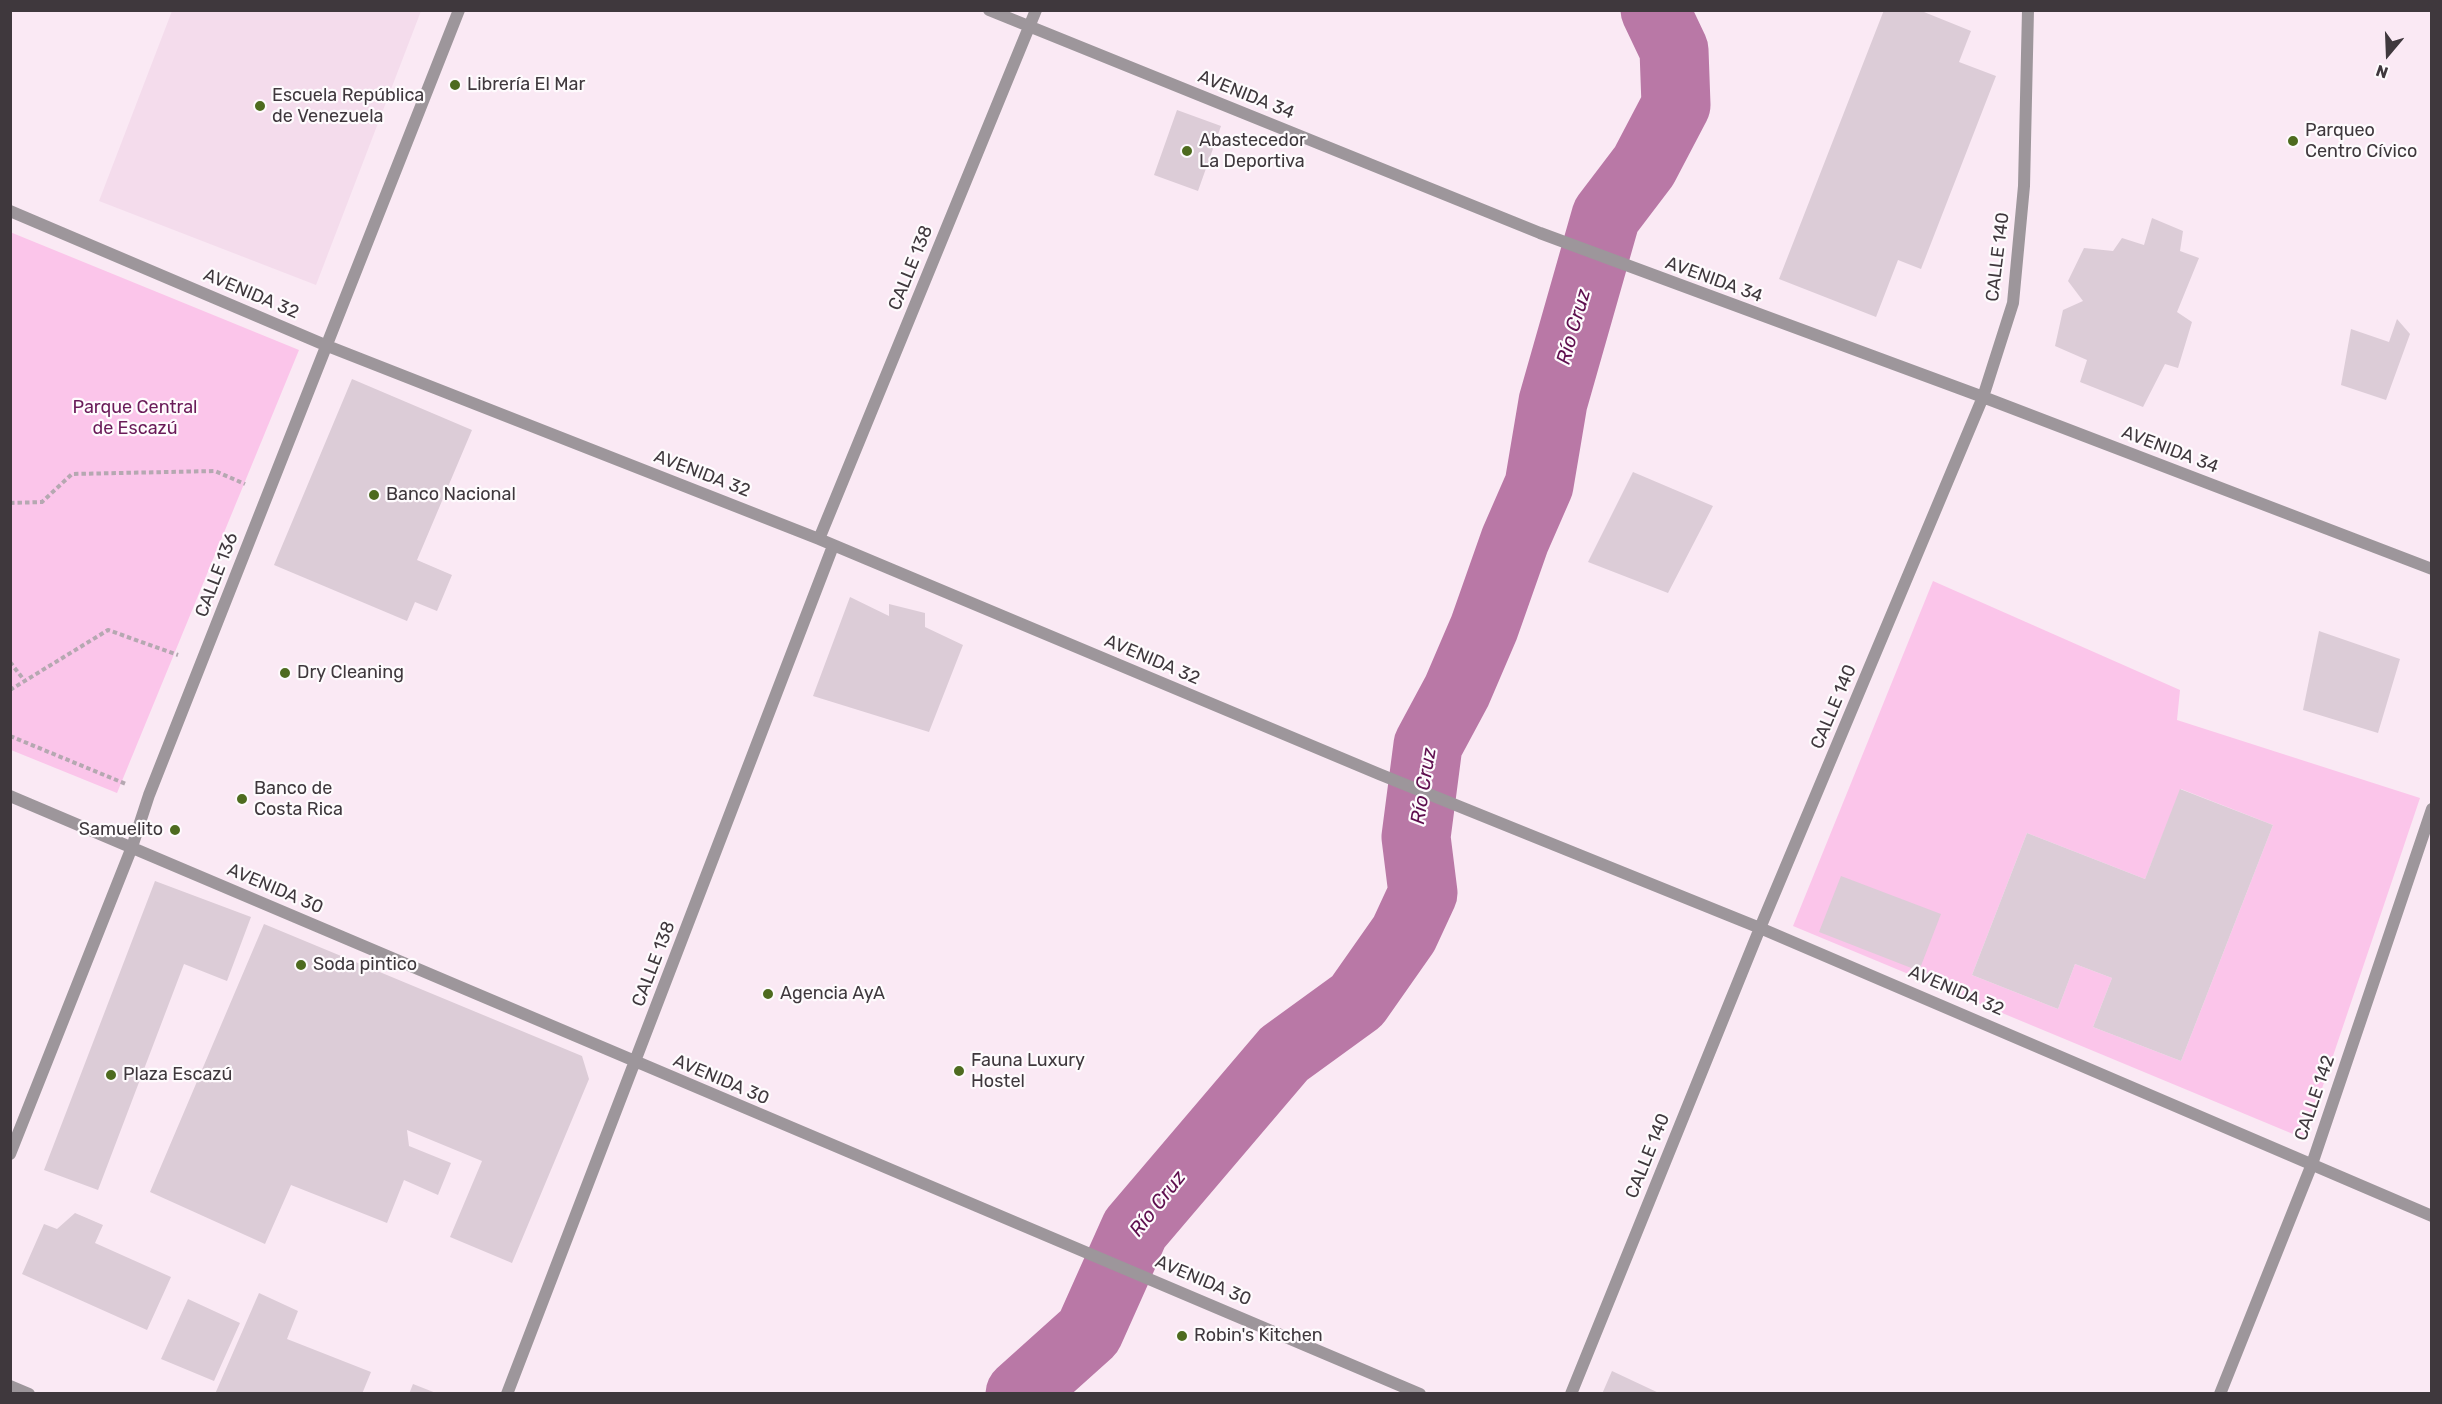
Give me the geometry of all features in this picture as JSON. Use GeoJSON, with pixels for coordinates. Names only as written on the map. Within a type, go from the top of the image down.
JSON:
{"type":"FeatureCollection","features":[{"type":"Feature","properties":{"kind":"street","name":"CALLE 136"},"geometry":{"type":"LineString","coordinates":[[10,1154],[132,847],[149,795],[203,663],[325,345],[459,10]]}},
{"type":"Feature","properties":{"kind":"street","name":"AVENIDA 34"},"geometry":{"type":"LineString","coordinates":[[989,10],[1621,265],[1983,398],[2432,569]]}},
{"type":"Feature","properties":{"kind":"street","name":"CALLE 138"},"geometry":{"type":"LineString","coordinates":[[819,539],[1036,10]]}},
{"type":"Feature","properties":{"kind":"street","name":"CALLE 140"},"geometry":{"type":"LineString","coordinates":[[1571,1394],[1760,928],[1983,398],[2013,303],[2024,186],[2028,10]]}},
{"type":"Feature","properties":{"kind":"street","name":"AVENIDA 32"},"geometry":{"type":"LineString","coordinates":[[10,211],[325,345],[819,539],[1379,774],[1760,928],[2432,1216]]}},
{"type":"Feature","properties":{"kind":"street","name":"CALLE 138"},"geometry":{"type":"LineString","coordinates":[[507,1394],[833,546]]}},
{"type":"Feature","properties":{"kind":"street","name":"AVENIDA 30"},"geometry":{"type":"LineString","coordinates":[[10,796],[1420,1394]]}},
{"type":"Feature","properties":{"kind":"street","name":"CALLE 142"},"geometry":{"type":"LineString","coordinates":[[2220,1394],[2312,1164],[2432,809]]}},
{"type":"Feature","properties":{"kind":"street"},"geometry":{"type":"LineString","coordinates":[[10,1386],[29,1394]]}},
{"type":"Feature","properties":{"kind":"path"},"geometry":{"type":"LineString","coordinates":[[10,503],[42,502],[72,474],[83,473],[215,471],[267,494]]}},
{"type":"Feature","properties":{"kind":"path"},"geometry":{"type":"LineString","coordinates":[[10,690],[108,630],[203,663]]}},
{"type":"Feature","properties":{"kind":"path"},"geometry":{"type":"LineString","coordinates":[[10,662],[24,680]]}},
{"type":"Feature","properties":{"kind":"path"},"geometry":{"type":"LineString","coordinates":[[10,736],[149,795]]}},
{"type":"Feature","properties":{"kind":"shaded area","name":"Escuela República de Venezuela"},"geometry":{"type":"Polygon","coordinates":[[[172,11],[421,11],[316,285],[99,201],[172,11]]]}},
{"type":"Feature","properties":{"kind":"green space","name":"Parque Central de Escazú"},"geometry":{"type":"Polygon","coordinates":[[[10,232],[299,350],[117,793],[11,750],[10,232]]]}},
{"type":"Feature","properties":{"kind":"green space"},"geometry":{"type":"Polygon","coordinates":[[[1933,581],[2180,690],[2177,720],[2420,798],[2305,1139],[1793,926],[1933,581]],[[2181,789],[2145,879],[2027,833],[1972,975],[2058,1009],[2075,964],[2112,978],[2093,1027],[2181,1061],[2273,825],[2181,789]]]}},
{"type":"Feature","properties":{"kind":"building"},"geometry":{"type":"Polygon","coordinates":[[[1884,10],[1919,10],[1971,31],[1959,62],[1996,76],[1921,269],[1898,260],[1876,317],[1779,279],[1884,10]]]}},
{"type":"Feature","properties":{"kind":"building","name":"Abastecedor La Deportiva"},"geometry":{"type":"Polygon","coordinates":[[[1177,110],[1221,126],[1198,191],[1154,175],[1177,110]]]}},
{"type":"Feature","properties":{"kind":"building"},"geometry":{"type":"Polygon","coordinates":[[[2152,218],[2183,231],[2180,251],[2199,258],[2177,312],[2192,322],[2178,368],[2165,364],[2143,407],[2080,382],[2087,360],[2055,346],[2063,310],[2083,301],[2068,281],[2084,248],[2113,251],[2122,238],[2144,245],[2152,218]]]}},
{"type":"Feature","properties":{"kind":"building"},"geometry":{"type":"Polygon","coordinates":[[[2397,319],[2410,334],[2386,400],[2341,385],[2351,329],[2389,342],[2397,319]]]}},
{"type":"Feature","properties":{"kind":"building","name":"Banco Nacional"},"geometry":{"type":"Polygon","coordinates":[[[352,379],[472,430],[417,560],[452,575],[437,611],[415,602],[407,621],[274,565],[352,379]]]}},
{"type":"Feature","properties":{"kind":"building"},"geometry":{"type":"Polygon","coordinates":[[[1633,472],[1713,506],[1668,593],[1588,562],[1633,472]]]}},
{"type":"Feature","properties":{"kind":"building"},"geometry":{"type":"Polygon","coordinates":[[[850,597],[889,616],[889,604],[925,613],[925,627],[963,645],[929,732],[813,696],[850,597]]]}},
{"type":"Feature","properties":{"kind":"building"},"geometry":{"type":"Polygon","coordinates":[[[2319,631],[2400,659],[2378,733],[2303,710],[2319,631]]]}},
{"type":"Feature","properties":{"kind":"building"},"geometry":{"type":"Polygon","coordinates":[[[2180,789],[2273,825],[2181,1061],[2093,1027],[2112,978],[2075,964],[2058,1009],[1972,975],[2027,833],[2145,879],[2180,789]]]}},
{"type":"Feature","properties":{"kind":"building"},"geometry":{"type":"Polygon","coordinates":[[[1841,876],[1941,914],[1919,971],[1819,932],[1841,876]]]}},
{"type":"Feature","properties":{"kind":"building","name":"Plaza Escazú"},"geometry":{"type":"Polygon","coordinates":[[[155,881],[251,917],[227,981],[184,964],[98,1190],[44,1170],[155,881]]]}},
{"type":"Feature","properties":{"kind":"building"},"geometry":{"type":"Polygon","coordinates":[[[264,924],[582,1056],[589,1079],[512,1263],[450,1237],[482,1161],[407,1130],[409,1146],[451,1163],[438,1195],[404,1180],[387,1223],[291,1185],[265,1244],[150,1192],[264,924]]]}},
{"type":"Feature","properties":{"kind":"building"},"geometry":{"type":"Polygon","coordinates":[[[75,1213],[103,1225],[95,1243],[171,1277],[147,1330],[22,1274],[44,1224],[57,1229],[75,1213]]]}},
{"type":"Feature","properties":{"kind":"building"},"geometry":{"type":"Polygon","coordinates":[[[259,1293],[298,1311],[287,1339],[371,1372],[362,1394],[215,1394],[259,1293]]]}},
{"type":"Feature","properties":{"kind":"building"},"geometry":{"type":"Polygon","coordinates":[[[188,1299],[240,1323],[214,1381],[161,1359],[188,1299]]]}},
{"type":"Feature","properties":{"kind":"building"},"geometry":{"type":"Polygon","coordinates":[[[1612,1371],[1661,1394],[1602,1394],[1612,1371]]]}},
{"type":"Feature","properties":{"kind":"building"},"geometry":{"type":"Polygon","coordinates":[[[413,1384],[436,1393],[436,1394],[409,1394],[413,1384]]]}},
{"type":"Feature","properties":{"kind":"waterway","name":"Río Cruz"},"geometry":{"type":"LineString","coordinates":[[1020,1394],[1089,1332],[1135,1229],[1284,1054],[1357,1001],[1404,934],[1423,893],[1416,837],[1428,745],[1457,691],[1484,628],[1515,540],[1539,485],[1553,402],[1606,216],[1644,166],[1676,105],[1674,50],[1655,10]]}},
{"type":"Feature","properties":{"kind":"place","name":"Librería El Mar"},"geometry":{"type":"Point","coordinates":[455,85]}},
{"type":"Feature","properties":{"kind":"place","name":"Escuela República de Venezuela"},"geometry":{"type":"Point","coordinates":[260,106]}},
{"type":"Feature","properties":{"kind":"place","name":"Parqueo Centro Cívico"},"geometry":{"type":"Point","coordinates":[2293,141]}},
{"type":"Feature","properties":{"kind":"place","name":"Abastecedor La Deportiva"},"geometry":{"type":"Point","coordinates":[1187,151]}},
{"type":"Feature","properties":{"kind":"place","name":"Banco Nacional"},"geometry":{"type":"Point","coordinates":[374,495]}},
{"type":"Feature","properties":{"kind":"place","name":"Dry Cleaning"},"geometry":{"type":"Point","coordinates":[285,673]}},
{"type":"Feature","properties":{"kind":"place","name":"Banco de Costa Rica"},"geometry":{"type":"Point","coordinates":[242,799]}},
{"type":"Feature","properties":{"kind":"place","name":"Samuelito"},"geometry":{"type":"Point","coordinates":[175,830]}},
{"type":"Feature","properties":{"kind":"place","name":"Soda pintico"},"geometry":{"type":"Point","coordinates":[301,965]}},
{"type":"Feature","properties":{"kind":"place","name":"Agencia AyA"},"geometry":{"type":"Point","coordinates":[768,994]}},
{"type":"Feature","properties":{"kind":"place","name":"Fauna Luxury Hostel"},"geometry":{"type":"Point","coordinates":[959,1071]}},
{"type":"Feature","properties":{"kind":"place","name":"Plaza Escazú"},"geometry":{"type":"Point","coordinates":[111,1075]}},
{"type":"Feature","properties":{"kind":"place","name":"Robin's Kitchen"},"geometry":{"type":"Point","coordinates":[1182,1336]}}]}
